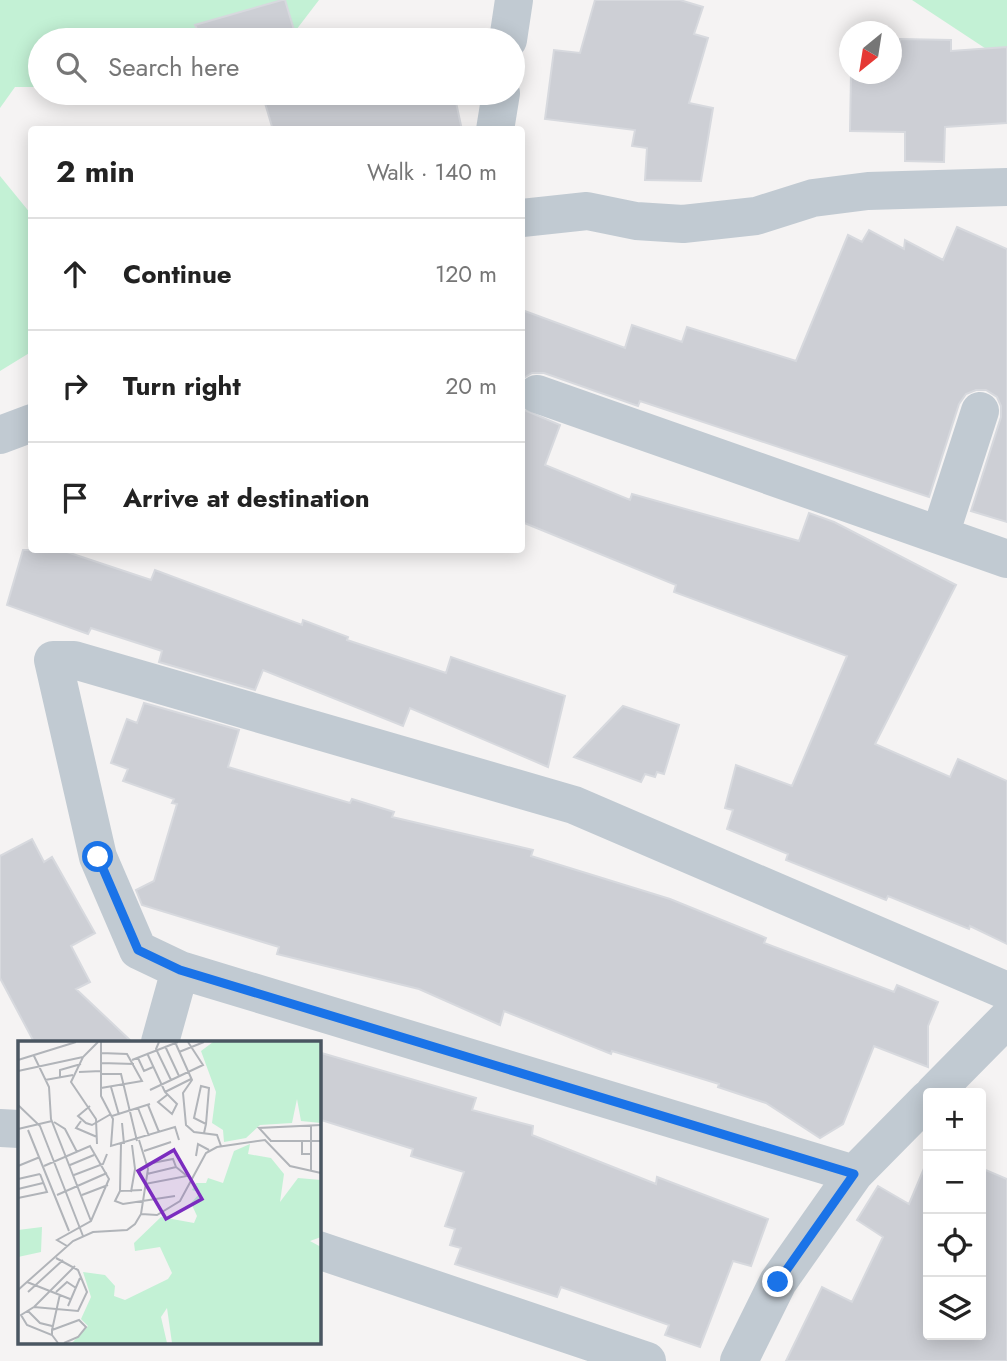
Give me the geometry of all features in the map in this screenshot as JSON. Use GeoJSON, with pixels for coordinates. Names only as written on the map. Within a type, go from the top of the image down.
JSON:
{"type":"FeatureCollection","features":[{"type":"Feature","properties":{"kind":"street"},"geometry":{"type":"LineString","coordinates":[[510,28],[514,0]]}},
{"type":"Feature","properties":{"kind":"street"},"geometry":{"type":"LineString","coordinates":[[496,126],[498,105]]}},
{"type":"Feature","properties":{"kind":"street"},"geometry":{"type":"LineString","coordinates":[[525,218],[587,211],[636,221],[683,224],[756,216],[813,198],[868,191],[1007,187]]}},
{"type":"Feature","properties":{"kind":"street"},"geometry":{"type":"LineString","coordinates":[[537,394],[1007,559]]}},
{"type":"Feature","properties":{"kind":"street"},"geometry":{"type":"LineString","coordinates":[[940,535],[980,411]]}},
{"type":"Feature","properties":{"kind":"street"},"geometry":{"type":"LineString","coordinates":[[0,435],[28,424]]}},
{"type":"Feature","properties":{"kind":"street"},"geometry":{"type":"LineString","coordinates":[[854,1174],[180,970],[138,950],[98,857],[53,660],[74,660],[574,805],[1007,991]]}},
{"type":"Feature","properties":{"kind":"street"},"geometry":{"type":"LineString","coordinates":[[160,1041],[180,970]]}},
{"type":"Feature","properties":{"kind":"street"},"geometry":{"type":"LineString","coordinates":[[939,1088],[1007,1018]]}},
{"type":"Feature","properties":{"kind":"street"},"geometry":{"type":"LineString","coordinates":[[739,1361],[778,1282],[854,1174],[923,1104]]}},
{"type":"Feature","properties":{"kind":"street"},"geometry":{"type":"LineString","coordinates":[[0,1128],[18,1129]]}},
{"type":"Feature","properties":{"kind":"street"},"geometry":{"type":"LineString","coordinates":[[320,1251],[647,1361]]}},
{"type":"Feature","properties":{"kind":"green space"},"geometry":{"type":"Polygon","coordinates":[[[0,0],[319,0],[298,28],[28,28],[28,87],[15,87],[0,108],[0,0]]]}},
{"type":"Feature","properties":{"kind":"green space"},"geometry":{"type":"Polygon","coordinates":[[[912,0],[1007,0],[1007,62],[1003,60],[912,0]]]}},
{"type":"Feature","properties":{"kind":"green space"},"geometry":{"type":"Polygon","coordinates":[[[0,176],[28,210],[28,354],[0,371],[0,176]]]}},
{"type":"Feature","properties":{"kind":"building"},"geometry":{"type":"Polygon","coordinates":[[[285,0],[293,28],[196,28],[195,25],[285,0]]]}},
{"type":"Feature","properties":{"kind":"building"},"geometry":{"type":"Polygon","coordinates":[[[595,0],[680,0],[703,7],[694,34],[708,38],[689,103],[713,108],[701,181],[645,180],[647,148],[632,146],[635,130],[545,119],[554,50],[580,53],[595,0]]]}},
{"type":"Feature","properties":{"kind":"building"},"geometry":{"type":"Polygon","coordinates":[[[902,39],[951,40],[951,51],[1007,47],[1007,123],[945,127],[944,162],[905,161],[905,132],[850,131],[851,84],[902,84],[902,39]]]}},
{"type":"Feature","properties":{"kind":"building"},"geometry":{"type":"Polygon","coordinates":[[[266,105],[457,105],[461,126],[272,126],[266,105]]]}},
{"type":"Feature","properties":{"kind":"building"},"geometry":{"type":"Polygon","coordinates":[[[957,227],[1007,249],[1007,522],[971,511],[1001,417],[1001,406],[997,397],[986,390],[966,394],[959,404],[929,497],[640,401],[638,406],[544,373],[532,373],[525,377],[525,311],[625,348],[632,325],[682,342],[687,327],[796,361],[848,235],[862,242],[869,230],[904,249],[905,240],[943,260],[957,227]]]}},
{"type":"Feature","properties":{"kind":"building"},"geometry":{"type":"Polygon","coordinates":[[[525,410],[560,425],[545,465],[630,500],[632,494],[799,541],[809,513],[834,522],[956,585],[875,744],[950,777],[958,759],[1007,781],[1007,944],[970,926],[969,929],[888,896],[886,900],[786,860],[788,854],[727,829],[733,810],[725,808],[736,765],[792,786],[847,656],[674,592],[676,585],[525,523],[525,410]]]}},
{"type":"Feature","properties":{"kind":"building"},"geometry":{"type":"Polygon","coordinates":[[[23,550],[28,550],[28,553],[70,553],[151,580],[155,570],[302,625],[303,620],[348,637],[347,640],[446,673],[451,657],[565,696],[548,767],[410,708],[403,726],[263,670],[255,690],[159,662],[162,651],[91,628],[88,634],[7,605],[23,550]]]}},
{"type":"Feature","properties":{"kind":"building"},"geometry":{"type":"Polygon","coordinates":[[[144,703],[239,730],[228,767],[350,803],[352,799],[394,812],[392,817],[533,850],[531,856],[670,899],[766,938],[764,943],[894,992],[897,985],[938,1002],[928,1026],[928,1067],[874,1046],[843,1124],[820,1138],[766,1103],[718,1087],[719,1084],[612,1051],[611,1054],[504,1011],[500,1025],[419,989],[277,954],[279,947],[142,905],[136,890],[154,881],[177,804],[172,803],[174,799],[123,781],[128,769],[111,763],[127,719],[137,723],[144,703]]]}},
{"type":"Feature","properties":{"kind":"building"},"geometry":{"type":"Polygon","coordinates":[[[623,706],[679,725],[664,774],[657,772],[655,777],[645,774],[641,782],[574,757],[623,706]]]}},
{"type":"Feature","properties":{"kind":"building"},"geometry":{"type":"Polygon","coordinates":[[[32,839],[44,862],[52,857],[95,933],[71,946],[90,982],[76,989],[131,1041],[33,1041],[0,978],[0,856],[32,839]]]}},
{"type":"Feature","properties":{"kind":"building"},"geometry":{"type":"Polygon","coordinates":[[[320,1053],[476,1098],[472,1110],[533,1126],[532,1135],[656,1184],[657,1177],[768,1219],[751,1266],[733,1261],[700,1347],[665,1335],[669,1325],[561,1287],[557,1297],[455,1264],[461,1248],[450,1245],[455,1229],[445,1226],[464,1172],[411,1156],[413,1149],[320,1120],[320,1053]]]}},
{"type":"Feature","properties":{"kind":"building"},"geometry":{"type":"Polygon","coordinates":[[[986,1170],[1007,1179],[1007,1361],[786,1361],[822,1287],[852,1302],[883,1237],[857,1220],[878,1186],[909,1204],[923,1171],[923,1340],[986,1340],[986,1170]]]}},
{"type":"Feature","properties":{"kind":"route"},"geometry":{"type":"LineString","coordinates":[[98,857],[138,950],[180,970],[854,1174],[778,1282]]}}]}
